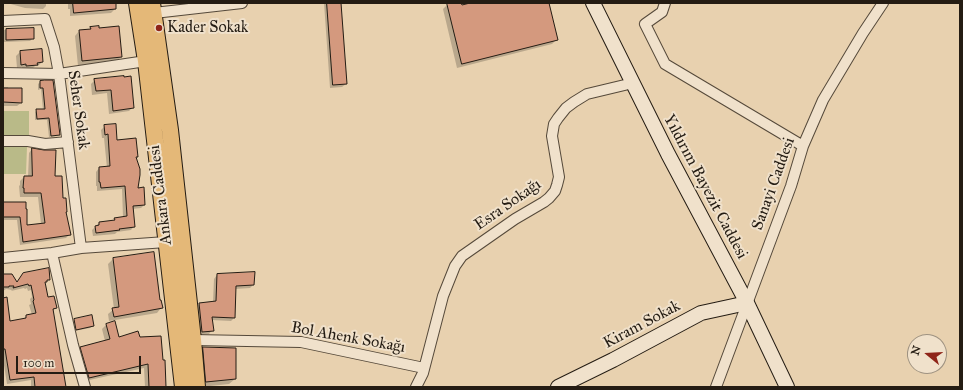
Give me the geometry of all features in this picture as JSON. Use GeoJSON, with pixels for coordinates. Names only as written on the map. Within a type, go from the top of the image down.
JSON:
{"type":"FeatureCollection","features":[{"type":"Feature","properties":{"kind":"main road","name":"Ankara Caddesi"},"geometry":{"type":"LineString","coordinates":[[137,3],[146,62],[183,387]]}},
{"type":"Feature","properties":{"kind":"main road","name":"Ankara Caddesi"},"geometry":{"type":"LineString","coordinates":[[153,8],[170,130],[197,387]]}},
{"type":"Feature","properties":{"kind":"street"},"geometry":{"type":"LineString","coordinates":[[153,8],[242,3]]}},
{"type":"Feature","properties":{"kind":"street","name":"Yıldırım Bayezit Caddesi"},"geometry":{"type":"LineString","coordinates":[[593,3],[668,154],[747,303],[787,387]]}},
{"type":"Feature","properties":{"kind":"street"},"geometry":{"type":"LineString","coordinates":[[665,3],[662,12],[645,24],[665,64],[804,146]]}},
{"type":"Feature","properties":{"kind":"street","name":"Sanayi Caddesi"},"geometry":{"type":"LineString","coordinates":[[716,387],[804,146],[823,100],[883,3]]}},
{"type":"Feature","properties":{"kind":"street","name":"Seher Sokak"},"geometry":{"type":"LineString","coordinates":[[3,20],[45,19],[54,47],[59,74],[81,248]]}},
{"type":"Feature","properties":{"kind":"street"},"geometry":{"type":"LineString","coordinates":[[3,73],[59,74],[146,62]]}},
{"type":"Feature","properties":{"kind":"street","name":"Esra Sokağı"},"geometry":{"type":"LineString","coordinates":[[416,387],[423,373],[443,296],[455,266],[462,256],[515,219],[544,202],[554,191],[559,177],[552,136],[554,124],[558,118],[566,108],[587,94],[633,83]]}},
{"type":"Feature","properties":{"kind":"street"},"geometry":{"type":"LineString","coordinates":[[3,141],[28,141],[45,144],[68,142]]}},
{"type":"Feature","properties":{"kind":"street"},"geometry":{"type":"LineString","coordinates":[[3,258],[52,253],[81,248],[166,242],[183,250]]}},
{"type":"Feature","properties":{"kind":"street"},"geometry":{"type":"LineString","coordinates":[[52,253],[73,346],[85,387]]}},
{"type":"Feature","properties":{"kind":"street","name":"Kiram Sokak"},"geometry":{"type":"LineString","coordinates":[[558,387],[613,360],[701,313],[747,303]]}},
{"type":"Feature","properties":{"kind":"street","name":"Bol Ahenk Sokağı"},"geometry":{"type":"LineString","coordinates":[[193,340],[300,342],[424,368]]}},
{"type":"Feature","properties":{"kind":"green space"},"geometry":{"type":"Polygon","coordinates":[[[3,111],[29,111],[29,138],[3,137],[3,111]]]}},
{"type":"Feature","properties":{"kind":"green space"},"geometry":{"type":"Polygon","coordinates":[[[3,146],[27,147],[26,174],[3,174],[3,146]]]}},
{"type":"Feature","properties":{"kind":"building"},"geometry":{"type":"Polygon","coordinates":[[[73,3],[116,3],[116,9],[74,13],[73,3]]]}},
{"type":"Feature","properties":{"kind":"building"},"geometry":{"type":"Polygon","coordinates":[[[327,3],[341,3],[347,84],[333,85],[327,3]]]}},
{"type":"Feature","properties":{"kind":"building"},"geometry":{"type":"Polygon","coordinates":[[[447,3],[461,3],[462,5],[470,3],[549,3],[558,40],[462,64],[447,3]]]}},
{"type":"Feature","properties":{"kind":"building"},"geometry":{"type":"Polygon","coordinates":[[[99,26],[99,28],[119,26],[122,57],[82,61],[79,30],[91,29],[90,27],[99,26]]]}},
{"type":"Feature","properties":{"kind":"building"},"geometry":{"type":"Polygon","coordinates":[[[34,28],[34,39],[6,40],[6,29],[34,28]]]}},
{"type":"Feature","properties":{"kind":"building"},"geometry":{"type":"Polygon","coordinates":[[[42,49],[43,62],[37,63],[38,65],[21,65],[20,51],[42,49]]]}},
{"type":"Feature","properties":{"kind":"building"},"geometry":{"type":"Polygon","coordinates":[[[131,76],[134,108],[113,111],[111,90],[96,91],[94,79],[131,76]]]}},
{"type":"Feature","properties":{"kind":"building"},"geometry":{"type":"Polygon","coordinates":[[[53,80],[60,135],[51,136],[49,118],[37,119],[36,109],[45,109],[43,88],[40,88],[40,81],[53,80]]]}},
{"type":"Feature","properties":{"kind":"building"},"geometry":{"type":"Polygon","coordinates":[[[3,88],[22,88],[22,103],[3,102],[3,88]]]}},
{"type":"Feature","properties":{"kind":"building"},"geometry":{"type":"Polygon","coordinates":[[[116,124],[117,140],[136,138],[138,157],[136,157],[140,169],[138,188],[144,187],[145,205],[133,206],[135,227],[96,233],[95,226],[99,225],[99,222],[115,220],[114,218],[127,216],[125,186],[101,188],[99,182],[99,167],[110,166],[108,134],[105,135],[104,125],[116,124]]]}},
{"type":"Feature","properties":{"kind":"building"},"geometry":{"type":"Polygon","coordinates":[[[32,148],[56,150],[55,176],[62,176],[63,198],[66,198],[66,212],[71,235],[23,242],[20,217],[3,217],[3,202],[26,202],[27,225],[45,223],[41,193],[24,193],[23,188],[24,176],[32,176],[32,148]]]}},
{"type":"Feature","properties":{"kind":"building"},"geometry":{"type":"Polygon","coordinates":[[[154,252],[160,300],[163,308],[114,317],[112,308],[119,307],[113,258],[154,252]]]}},
{"type":"Feature","properties":{"kind":"building"},"geometry":{"type":"Polygon","coordinates":[[[49,268],[50,280],[45,282],[48,297],[54,296],[57,308],[53,309],[66,387],[35,387],[34,377],[10,380],[5,349],[3,349],[3,298],[7,297],[10,321],[26,318],[26,315],[36,313],[31,285],[29,286],[28,284],[13,288],[14,286],[3,287],[3,274],[12,274],[17,282],[23,273],[49,268]]]}},
{"type":"Feature","properties":{"kind":"building"},"geometry":{"type":"Polygon","coordinates":[[[255,272],[254,285],[236,286],[235,318],[212,317],[214,331],[202,332],[199,303],[216,301],[217,274],[255,272]]]}},
{"type":"Feature","properties":{"kind":"building"},"geometry":{"type":"Polygon","coordinates":[[[92,315],[94,326],[76,330],[74,319],[92,315]]]}},
{"type":"Feature","properties":{"kind":"building"},"geometry":{"type":"Polygon","coordinates":[[[115,321],[119,337],[138,331],[140,337],[161,336],[163,360],[165,360],[166,387],[149,387],[148,364],[89,378],[80,347],[110,339],[106,324],[115,321]]]}},
{"type":"Feature","properties":{"kind":"building"},"geometry":{"type":"Polygon","coordinates":[[[203,347],[236,348],[236,379],[206,382],[203,347]]]}},
{"type":"Feature","properties":{"kind":"place","name":"Kader Sokak"},"geometry":{"type":"Point","coordinates":[159,28]}}]}
